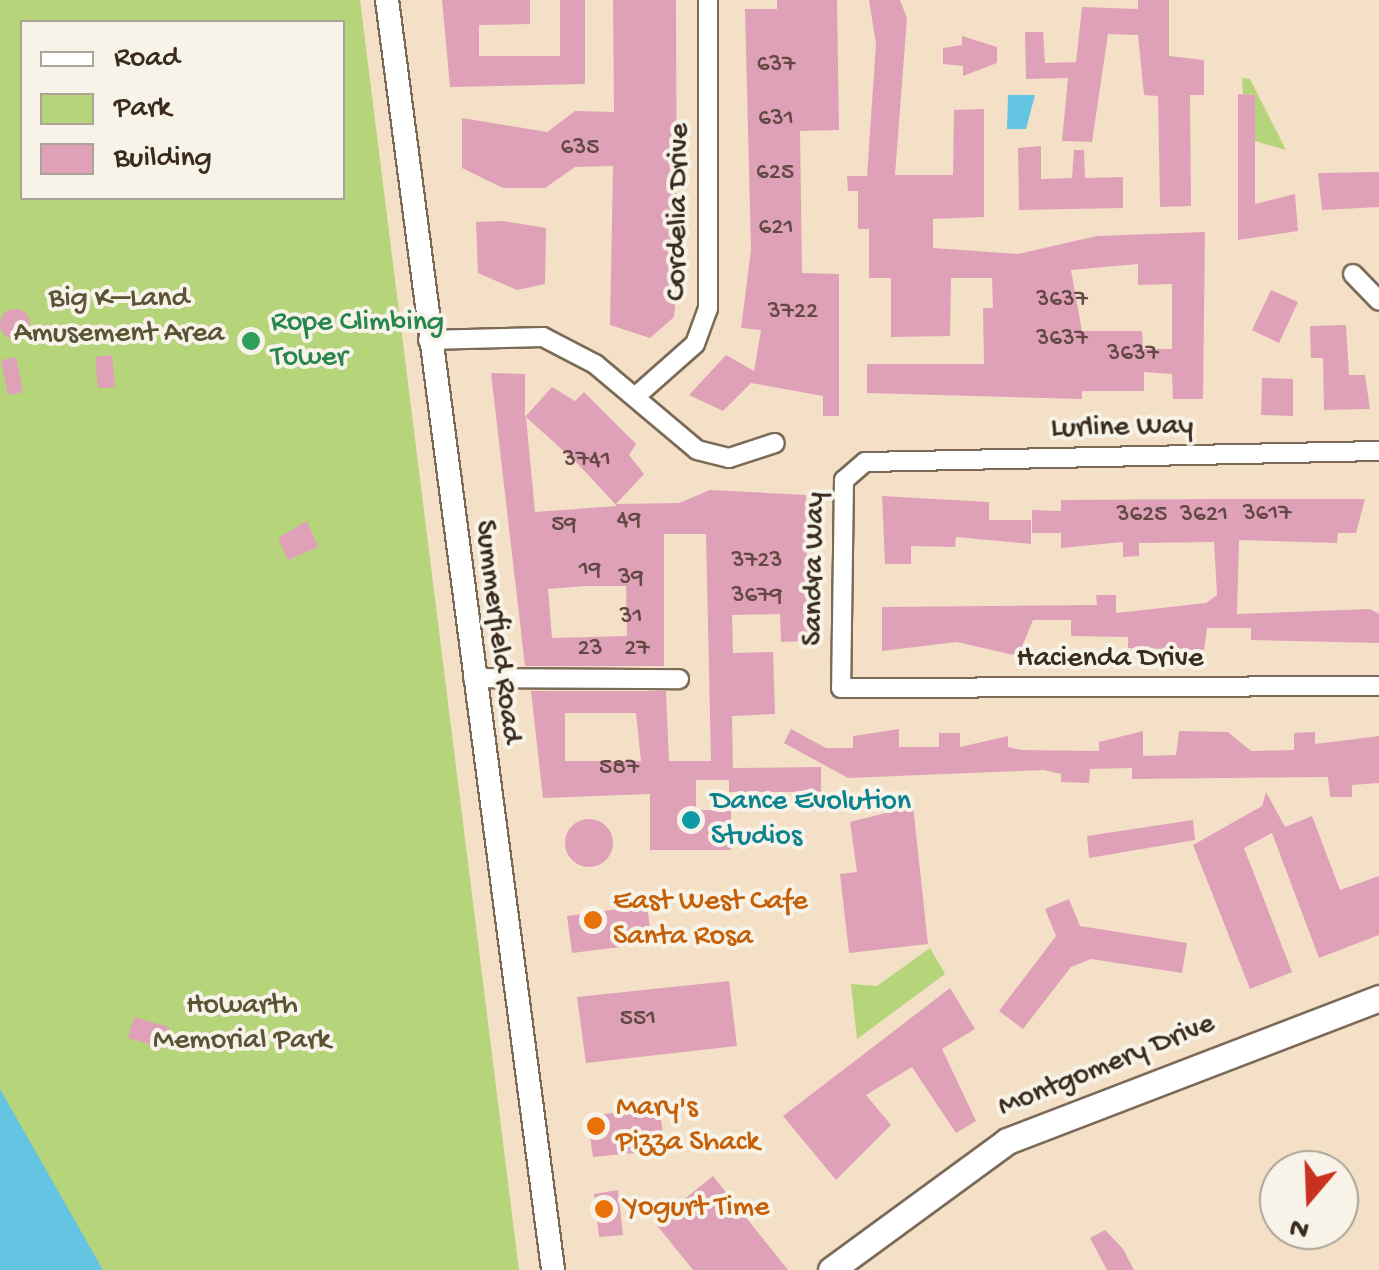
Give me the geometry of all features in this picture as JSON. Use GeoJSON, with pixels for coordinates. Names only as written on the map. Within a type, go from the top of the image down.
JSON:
{"type":"FeatureCollection","features":[{"type":"Feature","properties":{"kind":"main road","name":"Montgomery Drive"},"geometry":{"type":"LineString","coordinates":[[830,1270],[1007,1140],[1379,998]]}},
{"type":"Feature","properties":{"kind":"street","name":"Summerfield Road"},"geometry":{"type":"LineString","coordinates":[[387,0],[428,340],[552,1270]]}},
{"type":"Feature","properties":{"kind":"street","name":"Cordelia Drive"},"geometry":{"type":"LineString","coordinates":[[636,397],[695,344],[708,309],[708,0]]}},
{"type":"Feature","properties":{"kind":"street"},"geometry":{"type":"LineString","coordinates":[[1354,274],[1379,301]]}},
{"type":"Feature","properties":{"kind":"street"},"geometry":{"type":"LineString","coordinates":[[428,340],[543,337],[636,397],[697,450],[729,458],[776,443]]}},
{"type":"Feature","properties":{"kind":"street","name":"Lurline Way"},"geometry":{"type":"LineString","coordinates":[[865,462],[1379,451]]}},
{"type":"Feature","properties":{"kind":"street","name":"Sandra Way"},"geometry":{"type":"LineString","coordinates":[[841,688],[844,480],[865,462]]}},
{"type":"Feature","properties":{"kind":"street"},"geometry":{"type":"LineString","coordinates":[[473,678],[679,679]]}},
{"type":"Feature","properties":{"kind":"street","name":"Hacienda Drive"},"geometry":{"type":"LineString","coordinates":[[841,688],[1379,686]]}},
{"type":"Feature","properties":{"kind":"green space","name":"Howarth Memorial Park"},"geometry":{"type":"Polygon","coordinates":[[[0,0],[360,0],[519,1270],[0,1270],[0,0]]]}},
{"type":"Feature","properties":{"kind":"green space"},"geometry":{"type":"Polygon","coordinates":[[[1242,78],[1250,79],[1286,150],[1255,141],[1255,95],[1243,94],[1242,78]]]}},
{"type":"Feature","properties":{"kind":"green space"},"geometry":{"type":"Polygon","coordinates":[[[930,948],[945,974],[857,1039],[851,984],[877,986],[930,948]]]}},
{"type":"Feature","properties":{"kind":"water"},"geometry":{"type":"Polygon","coordinates":[[[1008,95],[1035,95],[1026,129],[1007,129],[1008,95]]]}},
{"type":"Feature","properties":{"kind":"water"},"geometry":{"type":"Polygon","coordinates":[[[0,1089],[103,1270],[0,1270],[0,1089]]]}},
{"type":"Feature","properties":{"kind":"building"},"geometry":{"type":"Polygon","coordinates":[[[442,0],[530,0],[530,24],[479,25],[479,56],[560,56],[560,0],[585,0],[585,84],[450,87],[442,0]]]}},
{"type":"Feature","properties":{"kind":"building"},"geometry":{"type":"Polygon","coordinates":[[[613,0],[676,0],[677,288],[674,317],[650,338],[610,325],[613,166],[575,167],[545,188],[503,188],[462,168],[462,118],[547,132],[575,111],[614,112],[613,0]]]}},
{"type":"Feature","properties":{"kind":"building"},"geometry":{"type":"Polygon","coordinates":[[[777,0],[837,0],[839,130],[800,131],[802,273],[839,274],[839,416],[823,416],[823,396],[751,383],[723,411],[689,395],[726,355],[754,371],[761,330],[741,328],[751,250],[745,9],[777,9],[777,0]]]}},
{"type":"Feature","properties":{"kind":"building"},"geometry":{"type":"Polygon","coordinates":[[[869,0],[900,0],[907,18],[895,175],[953,175],[954,110],[984,109],[984,217],[933,219],[933,248],[1018,254],[1097,236],[1205,232],[1203,399],[1173,399],[1172,374],[1144,372],[1144,391],[1082,391],[1082,399],[867,393],[867,364],[984,364],[983,308],[993,308],[992,278],[951,278],[950,336],[891,337],[891,278],[869,278],[869,229],[858,229],[858,191],[848,191],[847,176],[867,176],[876,44],[869,0]],[[1138,264],[1071,270],[1082,331],[1142,331],[1143,349],[1172,349],[1172,284],[1138,285],[1138,264]]]}},
{"type":"Feature","properties":{"kind":"building"},"geometry":{"type":"Polygon","coordinates":[[[1138,0],[1169,0],[1169,56],[1204,60],[1204,95],[1190,95],[1191,206],[1160,207],[1158,96],[1144,95],[1138,35],[1108,34],[1092,142],[1062,141],[1068,78],[1026,79],[1025,32],[1043,32],[1045,63],[1076,62],[1082,7],[1138,9],[1138,0]]]}},
{"type":"Feature","properties":{"kind":"building"},"geometry":{"type":"Polygon","coordinates":[[[962,36],[997,47],[997,63],[963,76],[963,66],[943,64],[943,48],[962,45],[962,36]]]}},
{"type":"Feature","properties":{"kind":"building"},"geometry":{"type":"Polygon","coordinates":[[[1238,94],[1255,95],[1255,204],[1295,194],[1298,231],[1238,240],[1238,94]]]}},
{"type":"Feature","properties":{"kind":"building"},"geometry":{"type":"Polygon","coordinates":[[[1041,146],[1041,179],[1072,178],[1074,150],[1084,150],[1085,178],[1123,177],[1123,208],[1019,210],[1018,148],[1041,146]]]}},
{"type":"Feature","properties":{"kind":"building"},"geometry":{"type":"Polygon","coordinates":[[[1379,172],[1379,207],[1322,210],[1318,173],[1379,172]]]}},
{"type":"Feature","properties":{"kind":"building"},"geometry":{"type":"Polygon","coordinates":[[[503,221],[546,228],[545,284],[517,290],[478,273],[476,222],[503,221]]]}},
{"type":"Feature","properties":{"kind":"building"},"geometry":{"type":"Polygon","coordinates":[[[1271,290],[1298,302],[1279,343],[1252,330],[1271,290]]]}},
{"type":"Feature","properties":{"kind":"building"},"geometry":{"type":"Polygon","coordinates":[[[15,309],[26,313],[30,324],[26,335],[15,339],[4,335],[0,324],[4,313],[15,309]]]}},
{"type":"Feature","properties":{"kind":"building"},"geometry":{"type":"Polygon","coordinates":[[[1346,325],[1349,375],[1365,375],[1370,409],[1324,410],[1323,358],[1311,358],[1310,326],[1346,325]]]}},
{"type":"Feature","properties":{"kind":"building"},"geometry":{"type":"Polygon","coordinates":[[[112,355],[115,387],[98,388],[95,357],[112,355]]]}},
{"type":"Feature","properties":{"kind":"building"},"geometry":{"type":"Polygon","coordinates":[[[16,357],[23,392],[8,395],[1,360],[16,357]]]}},
{"type":"Feature","properties":{"kind":"building"},"geometry":{"type":"Polygon","coordinates":[[[491,373],[525,374],[525,417],[552,387],[575,401],[584,392],[636,444],[629,455],[644,474],[616,504],[679,503],[710,490],[806,495],[808,641],[781,642],[780,614],[732,615],[733,653],[773,652],[775,714],[732,716],[733,768],[821,767],[821,792],[729,792],[729,780],[696,780],[696,810],[731,810],[731,850],[650,850],[650,794],[543,798],[531,691],[666,691],[669,761],[711,761],[706,534],[664,534],[664,666],[525,666],[491,373]],[[526,417],[535,512],[617,506],[578,464],[526,417]],[[626,586],[548,589],[552,638],[627,636],[626,586]],[[565,713],[565,761],[641,761],[636,713],[565,713]]]}},
{"type":"Feature","properties":{"kind":"building"},"geometry":{"type":"Polygon","coordinates":[[[1262,378],[1293,379],[1293,416],[1261,415],[1262,378]]]}},
{"type":"Feature","properties":{"kind":"building"},"geometry":{"type":"Polygon","coordinates":[[[882,496],[989,502],[989,520],[1031,520],[1031,544],[956,537],[955,547],[911,546],[911,564],[885,564],[882,496]]]}},
{"type":"Feature","properties":{"kind":"building"},"geometry":{"type":"Polygon","coordinates":[[[1365,499],[1356,533],[1338,533],[1337,543],[1239,540],[1237,614],[1370,609],[1379,614],[1379,643],[1251,640],[1251,628],[1207,628],[1204,650],[1128,648],[1128,637],[1071,636],[1071,620],[1033,620],[1018,656],[957,642],[882,651],[882,607],[1097,605],[1096,595],[1116,595],[1116,613],[1206,603],[1217,595],[1214,542],[1139,543],[1139,556],[1123,557],[1123,542],[1061,548],[1061,533],[1032,533],[1032,510],[1061,511],[1061,500],[1365,499]]]}},
{"type":"Feature","properties":{"kind":"building"},"geometry":{"type":"Polygon","coordinates":[[[307,521],[318,547],[288,560],[278,538],[307,521]]]}},
{"type":"Feature","properties":{"kind":"building"},"geometry":{"type":"Polygon","coordinates":[[[791,729],[826,748],[853,748],[853,736],[899,729],[899,747],[939,747],[939,733],[960,733],[960,747],[1008,736],[1008,747],[1021,750],[1099,751],[1099,742],[1143,731],[1143,756],[1176,755],[1179,731],[1228,732],[1251,751],[1294,750],[1294,733],[1315,732],[1315,744],[1379,736],[1379,783],[1352,785],[1352,797],[1330,797],[1328,777],[1132,779],[1132,768],[1090,769],[1089,783],[1061,782],[1061,774],[1044,770],[848,778],[784,743],[791,729]]]}},
{"type":"Feature","properties":{"kind":"building"},"geometry":{"type":"Polygon","coordinates":[[[1266,792],[1285,827],[1312,816],[1340,890],[1379,876],[1379,935],[1319,958],[1272,833],[1244,848],[1292,972],[1250,989],[1193,845],[1262,806],[1266,792]]]}},
{"type":"Feature","properties":{"kind":"building"},"geometry":{"type":"Polygon","coordinates":[[[913,806],[928,944],[849,953],[840,874],[857,872],[850,822],[913,806]]]}},
{"type":"Feature","properties":{"kind":"building"},"geometry":{"type":"Polygon","coordinates":[[[589,819],[606,826],[613,843],[606,860],[589,867],[572,860],[565,843],[572,826],[589,819]]]}},
{"type":"Feature","properties":{"kind":"building"},"geometry":{"type":"Polygon","coordinates":[[[1193,820],[1195,840],[1089,858],[1087,836],[1193,820]]]}},
{"type":"Feature","properties":{"kind":"building"},"geometry":{"type":"Polygon","coordinates":[[[1069,899],[1080,926],[1187,943],[1182,973],[1091,959],[1071,967],[1023,1029],[999,1011],[1056,936],[1045,909],[1069,899]]]}},
{"type":"Feature","properties":{"kind":"building"},"geometry":{"type":"Polygon","coordinates":[[[647,905],[652,943],[572,953],[567,916],[647,905]]]}},
{"type":"Feature","properties":{"kind":"building"},"geometry":{"type":"Polygon","coordinates":[[[729,981],[737,1046],[586,1063],[577,997],[729,981]]]}},
{"type":"Feature","properties":{"kind":"building"},"geometry":{"type":"Polygon","coordinates":[[[950,988],[975,1029],[942,1049],[976,1121],[956,1133],[912,1067],[866,1095],[891,1125],[836,1180],[783,1116],[950,988]]]}},
{"type":"Feature","properties":{"kind":"building"},"geometry":{"type":"Polygon","coordinates":[[[134,1017],[169,1027],[163,1048],[128,1038],[134,1017]]]}},
{"type":"Feature","properties":{"kind":"building"},"geometry":{"type":"Polygon","coordinates":[[[642,1108],[660,1113],[664,1141],[655,1151],[593,1157],[587,1117],[642,1108]]]}},
{"type":"Feature","properties":{"kind":"building"},"geometry":{"type":"Polygon","coordinates":[[[713,1176],[788,1270],[693,1270],[655,1223],[713,1176]]]}},
{"type":"Feature","properties":{"kind":"building"},"geometry":{"type":"Polygon","coordinates":[[[618,1190],[623,1235],[599,1237],[594,1194],[618,1190]]]}},
{"type":"Feature","properties":{"kind":"building"},"geometry":{"type":"Polygon","coordinates":[[[1105,1230],[1123,1249],[1134,1270],[1107,1270],[1090,1238],[1105,1230]]]}},
{"type":"Feature","properties":{"kind":"place","name":"Rope Climbing Tower"},"geometry":{"type":"Point","coordinates":[251,341]}},
{"type":"Feature","properties":{"kind":"place","name":"Dance Evolution Studios"},"geometry":{"type":"Point","coordinates":[691,820]}},
{"type":"Feature","properties":{"kind":"place","name":"East West Cafe Santa Rosa"},"geometry":{"type":"Point","coordinates":[593,920]}},
{"type":"Feature","properties":{"kind":"place","name":"Mary's Pizza Shack"},"geometry":{"type":"Point","coordinates":[596,1126]}},
{"type":"Feature","properties":{"kind":"place","name":"Yogurt Time"},"geometry":{"type":"Point","coordinates":[604,1209]}},
{"type":"Feature","properties":{"kind":"park label","name":"Big K–Land Amusement Area"},"geometry":{"type":"Point","coordinates":[119,317]}}]}
